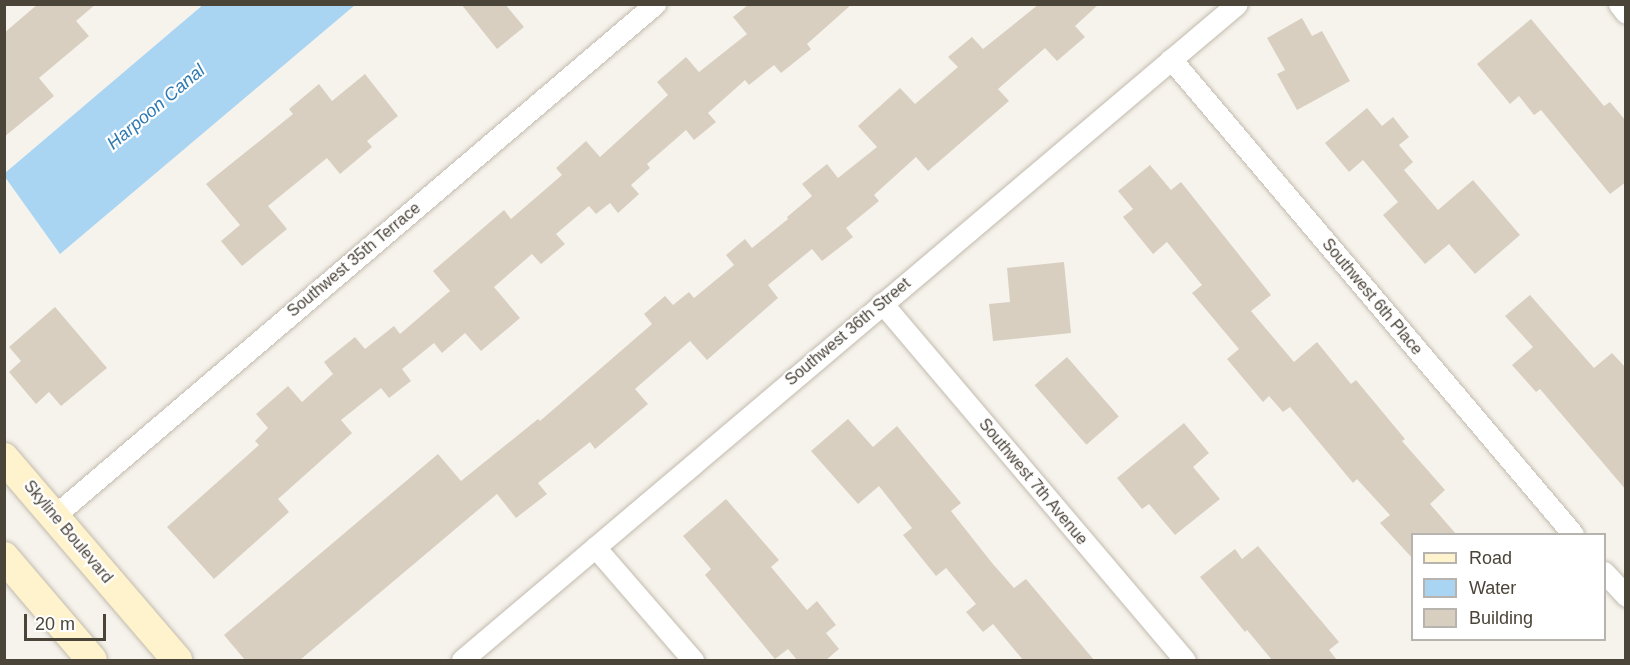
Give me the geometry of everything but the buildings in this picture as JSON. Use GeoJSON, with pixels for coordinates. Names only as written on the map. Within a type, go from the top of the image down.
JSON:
{"type":"FeatureCollection","features":[{"type":"Feature","properties":{"kind":"street","name":"Southwest 35th Terrace"},"geometry":{"type":"LineString","coordinates":[[54,516],[655,4]]}},
{"type":"Feature","properties":{"kind":"street","name":"Southwest 36th Street"},"geometry":{"type":"LineString","coordinates":[[462,660],[1237,4]]}},
{"type":"Feature","properties":{"kind":"street"},"geometry":{"type":"LineString","coordinates":[[1619,4],[1626,13]]}},
{"type":"Feature","properties":{"kind":"street","name":"Southwest 6th Place"},"geometry":{"type":"LineString","coordinates":[[1171,59],[1572,533]]}},
{"type":"Feature","properties":{"kind":"street","name":"Southwest 7th Avenue"},"geometry":{"type":"LineString","coordinates":[[882,303],[1185,660]]}},
{"type":"Feature","properties":{"kind":"street","name":"Skyline Boulevard"},"geometry":{"type":"LineString","coordinates":[[4,458],[177,660]]}},
{"type":"Feature","properties":{"kind":"street"},"geometry":{"type":"LineString","coordinates":[[595,547],[693,660]]}},
{"type":"Feature","properties":{"kind":"street"},"geometry":{"type":"LineString","coordinates":[[4,557],[92,660]]}},
{"type":"Feature","properties":{"kind":"street"},"geometry":{"type":"LineString","coordinates":[[1606,573],[1626,596]]}},
{"type":"Feature","properties":{"kind":"water","name":"Harpoon Canal"},"geometry":{"type":"Polygon","coordinates":[[[204,4],[355,5],[60,254],[5,177],[5,173],[204,4]]]}}]}
